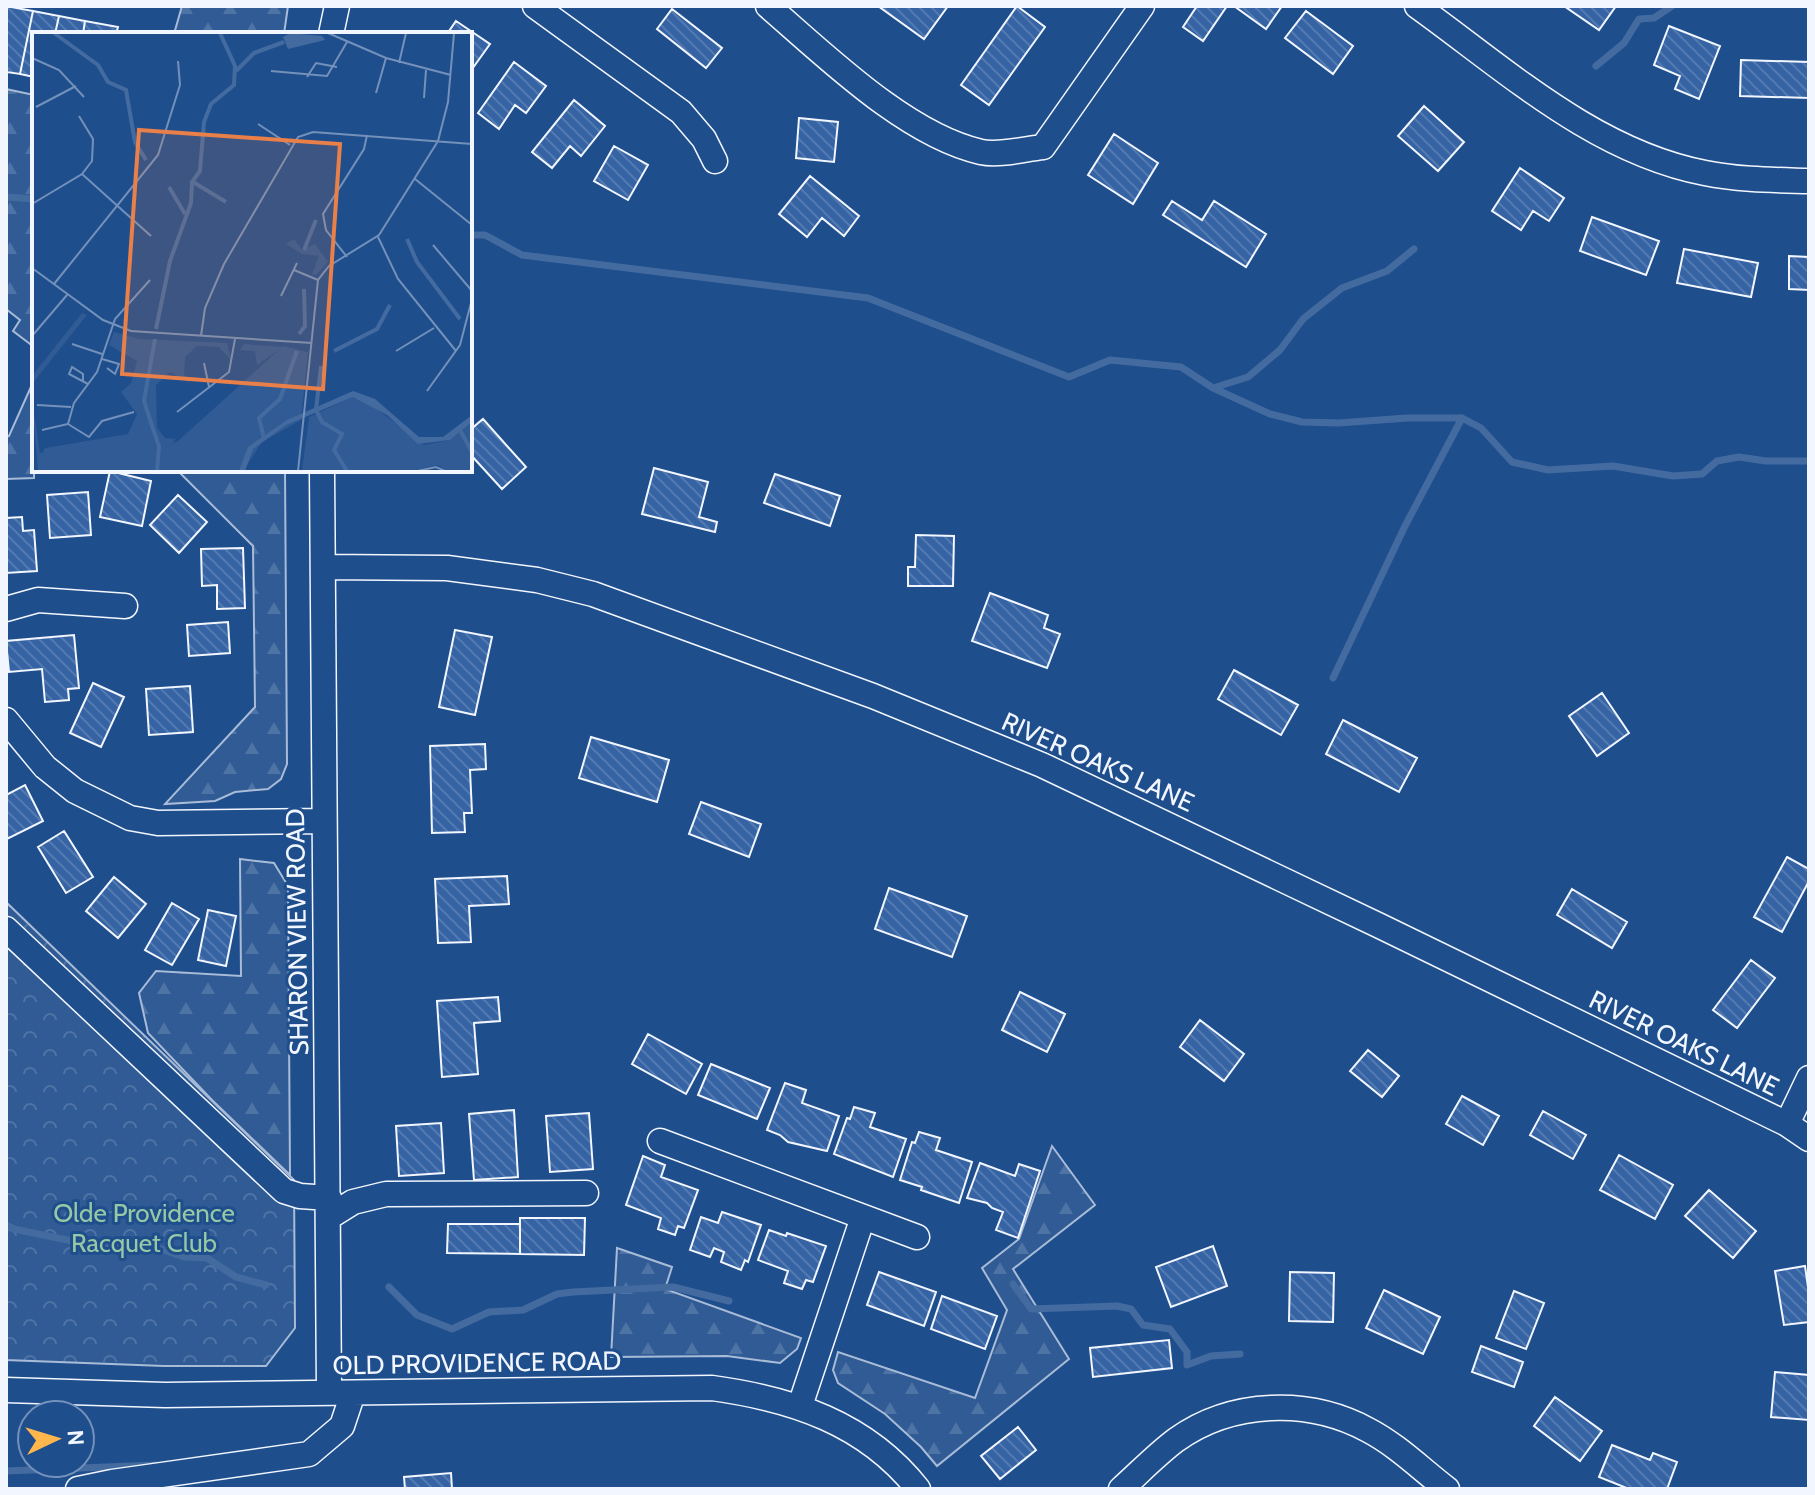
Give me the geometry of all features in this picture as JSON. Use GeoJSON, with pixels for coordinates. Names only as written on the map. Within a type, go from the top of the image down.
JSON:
{"type":"FeatureCollection","features":[{"type":"Feature","properties":{"kind":"street"},"geometry":{"type":"LineString","coordinates":[[331,32],[337,6]]}},
{"type":"Feature","properties":{"kind":"street"},"geometry":{"type":"LineString","coordinates":[[535,6],[681,112],[704,139],[715,161]]}},
{"type":"Feature","properties":{"kind":"street"},"geometry":{"type":"LineString","coordinates":[[768,6],[884,103],[945,140],[984,153],[1043,147],[1142,6]]}},
{"type":"Feature","properties":{"kind":"street"},"geometry":{"type":"LineString","coordinates":[[1417,6],[1555,106],[1597,132],[1642,154],[1706,173],[1809,181]]}},
{"type":"Feature","properties":{"kind":"street","name":"SHARON VIEW ROAD"},"geometry":{"type":"LineString","coordinates":[[322,472],[329,1207],[341,1393]]}},
{"type":"Feature","properties":{"kind":"street","name":"RIVER OAKS LANE"},"geometry":{"type":"LineString","coordinates":[[323,567],[447,568],[537,580],[593,594],[873,696],[1103,793],[1787,1124],[1809,1139]]}},
{"type":"Feature","properties":{"kind":"street"},"geometry":{"type":"LineString","coordinates":[[6,609],[38,600],[125,606]]}},
{"type":"Feature","properties":{"kind":"street"},"geometry":{"type":"LineString","coordinates":[[6,720],[45,767],[84,796],[130,818],[158,823],[323,821]]}},
{"type":"Feature","properties":{"kind":"street"},"geometry":{"type":"LineString","coordinates":[[6,929],[284,1191],[329,1207],[386,1194],[586,1193]]}},
{"type":"Feature","properties":{"kind":"street"},"geometry":{"type":"LineString","coordinates":[[1787,1124],[1809,1078]]}},
{"type":"Feature","properties":{"kind":"street"},"geometry":{"type":"LineString","coordinates":[[660,1141],[917,1237]]}},
{"type":"Feature","properties":{"kind":"street"},"geometry":{"type":"LineString","coordinates":[[800,1406],[863,1217]]}},
{"type":"Feature","properties":{"kind":"street","name":"OLD PROVIDENCE ROAD"},"geometry":{"type":"LineString","coordinates":[[6,1390],[165,1395],[712,1388],[757,1394],[800,1406],[861,1435],[918,1489]]}},
{"type":"Feature","properties":{"kind":"street"},"geometry":{"type":"LineString","coordinates":[[78,1489],[309,1454],[342,1426],[341,1393]]}},
{"type":"Feature","properties":{"kind":"street"},"geometry":{"type":"LineString","coordinates":[[1121,1489],[1177,1440],[1205,1423],[1236,1413],[1291,1408],[1340,1418],[1369,1431],[1447,1489]]}},
{"type":"Feature","properties":{"kind":"green space"},"geometry":{"type":"Polygon","coordinates":[[[182,6],[288,6],[284,32],[175,32],[182,6]]]}},
{"type":"Feature","properties":{"kind":"green space"},"geometry":{"type":"Polygon","coordinates":[[[6,89],[32,95],[32,345],[13,331],[20,320],[6,309],[6,89]]]}},
{"type":"Feature","properties":{"kind":"green space"},"geometry":{"type":"Polygon","coordinates":[[[32,384],[34,478],[6,479],[6,437],[32,384]]]}},
{"type":"Feature","properties":{"kind":"green space"},"geometry":{"type":"Polygon","coordinates":[[[179,472],[285,472],[287,764],[281,779],[268,789],[235,792],[215,801],[165,804],[255,707],[253,546],[179,472]]]}},
{"type":"Feature","properties":{"kind":"green space"},"geometry":{"type":"Polygon","coordinates":[[[240,859],[274,863],[288,886],[290,1175],[148,1033],[139,993],[156,971],[241,976],[240,859]]]}},
{"type":"Feature","properties":{"kind":"green space","name":"Olde Providence Racquet Club"},"geometry":{"type":"Polygon","coordinates":[[[6,902],[294,1180],[295,1328],[266,1366],[6,1360],[6,902]]]}},
{"type":"Feature","properties":{"kind":"green space"},"geometry":{"type":"Polygon","coordinates":[[[1052,1146],[1095,1205],[1013,1269],[1069,1359],[937,1466],[885,1414],[838,1383],[833,1370],[838,1352],[975,1398],[1007,1310],[982,1268],[1019,1239],[1052,1146]]]}},
{"type":"Feature","properties":{"kind":"green space"},"geometry":{"type":"Polygon","coordinates":[[[617,1248],[672,1267],[665,1289],[801,1338],[797,1349],[780,1363],[727,1356],[611,1357],[617,1248]]]}},
{"type":"Feature","properties":{"kind":"building"},"geometry":{"type":"Polygon","coordinates":[[[6,6],[33,11],[20,74],[6,72],[6,6]]]}},
{"type":"Feature","properties":{"kind":"building"},"geometry":{"type":"Polygon","coordinates":[[[878,6],[948,6],[924,39],[878,6]]]}},
{"type":"Feature","properties":{"kind":"building"},"geometry":{"type":"Polygon","coordinates":[[[1017,6],[1045,27],[989,105],[961,85],[1017,6]]]}},
{"type":"Feature","properties":{"kind":"building"},"geometry":{"type":"Polygon","coordinates":[[[1197,6],[1227,6],[1203,41],[1183,27],[1197,6]]]}},
{"type":"Feature","properties":{"kind":"building"},"geometry":{"type":"Polygon","coordinates":[[[1234,6],[1282,6],[1266,29],[1234,6]]]}},
{"type":"Feature","properties":{"kind":"building"},"geometry":{"type":"Polygon","coordinates":[[[1564,6],[1616,6],[1599,30],[1564,6]]]}},
{"type":"Feature","properties":{"kind":"building"},"geometry":{"type":"Polygon","coordinates":[[[672,9],[722,48],[706,68],[657,29],[672,9]]]}},
{"type":"Feature","properties":{"kind":"building"},"geometry":{"type":"Polygon","coordinates":[[[33,11],[59,16],[55,32],[32,32],[32,77],[20,74],[33,11]]]}},
{"type":"Feature","properties":{"kind":"building"},"geometry":{"type":"Polygon","coordinates":[[[1306,11],[1353,46],[1333,74],[1285,38],[1306,11]]]}},
{"type":"Feature","properties":{"kind":"building"},"geometry":{"type":"Polygon","coordinates":[[[59,16],[85,21],[83,32],[55,32],[59,16]]]}},
{"type":"Feature","properties":{"kind":"building"},"geometry":{"type":"Polygon","coordinates":[[[85,21],[118,27],[117,32],[83,32],[85,21]]]}},
{"type":"Feature","properties":{"kind":"building"},"geometry":{"type":"Polygon","coordinates":[[[456,21],[490,44],[472,69],[472,32],[448,32],[456,21]]]}},
{"type":"Feature","properties":{"kind":"building"},"geometry":{"type":"Polygon","coordinates":[[[1669,26],[1720,46],[1699,99],[1675,89],[1680,76],[1654,65],[1669,26]]]}},
{"type":"Feature","properties":{"kind":"building"},"geometry":{"type":"Polygon","coordinates":[[[1741,60],[1809,62],[1809,98],[1740,96],[1741,60]]]}},
{"type":"Feature","properties":{"kind":"building"},"geometry":{"type":"Polygon","coordinates":[[[514,62],[546,86],[526,113],[515,105],[499,129],[478,113],[514,62]]]}},
{"type":"Feature","properties":{"kind":"building"},"geometry":{"type":"Polygon","coordinates":[[[574,100],[605,126],[581,156],[570,146],[552,168],[532,152],[574,100]]]}},
{"type":"Feature","properties":{"kind":"building"},"geometry":{"type":"Polygon","coordinates":[[[1424,106],[1464,142],[1438,171],[1398,136],[1424,106]]]}},
{"type":"Feature","properties":{"kind":"building"},"geometry":{"type":"Polygon","coordinates":[[[799,118],[838,122],[834,162],[796,158],[799,118]]]}},
{"type":"Feature","properties":{"kind":"building"},"geometry":{"type":"Polygon","coordinates":[[[1114,134],[1158,163],[1133,204],[1088,175],[1114,134]]]}},
{"type":"Feature","properties":{"kind":"building"},"geometry":{"type":"Polygon","coordinates":[[[614,146],[648,165],[628,200],[594,181],[614,146]]]}},
{"type":"Feature","properties":{"kind":"building"},"geometry":{"type":"Polygon","coordinates":[[[1520,168],[1564,198],[1549,221],[1533,211],[1521,230],[1492,211],[1520,168]]]}},
{"type":"Feature","properties":{"kind":"building"},"geometry":{"type":"Polygon","coordinates":[[[810,176],[859,216],[844,236],[822,218],[807,237],[779,214],[810,176]]]}},
{"type":"Feature","properties":{"kind":"building"},"geometry":{"type":"Polygon","coordinates":[[[1172,201],[1202,220],[1214,201],[1266,234],[1246,267],[1163,215],[1172,201]]]}},
{"type":"Feature","properties":{"kind":"building"},"geometry":{"type":"Polygon","coordinates":[[[1592,217],[1659,241],[1646,275],[1580,251],[1592,217]]]}},
{"type":"Feature","properties":{"kind":"building"},"geometry":{"type":"Polygon","coordinates":[[[1684,249],[1758,263],[1751,297],[1677,283],[1684,249]]]}},
{"type":"Feature","properties":{"kind":"building"},"geometry":{"type":"Polygon","coordinates":[[[1789,256],[1809,257],[1809,290],[1789,289],[1789,256]]]}},
{"type":"Feature","properties":{"kind":"building"},"geometry":{"type":"Polygon","coordinates":[[[483,419],[526,467],[502,489],[472,456],[472,428],[483,419]]]}},
{"type":"Feature","properties":{"kind":"building"},"geometry":{"type":"Polygon","coordinates":[[[654,468],[708,482],[699,517],[717,522],[715,532],[642,514],[654,468]]]}},
{"type":"Feature","properties":{"kind":"building"},"geometry":{"type":"Polygon","coordinates":[[[110,472],[151,481],[142,526],[100,517],[110,472]]]}},
{"type":"Feature","properties":{"kind":"building"},"geometry":{"type":"Polygon","coordinates":[[[775,474],[840,496],[830,526],[764,503],[775,474]]]}},
{"type":"Feature","properties":{"kind":"building"},"geometry":{"type":"Polygon","coordinates":[[[88,492],[91,535],[50,538],[47,495],[88,492]]]}},
{"type":"Feature","properties":{"kind":"building"},"geometry":{"type":"Polygon","coordinates":[[[178,495],[207,522],[179,553],[150,525],[178,495]]]}},
{"type":"Feature","properties":{"kind":"building"},"geometry":{"type":"Polygon","coordinates":[[[22,517],[23,531],[34,530],[37,571],[6,573],[6,518],[22,517]]]}},
{"type":"Feature","properties":{"kind":"building"},"geometry":{"type":"Polygon","coordinates":[[[916,535],[954,536],[953,586],[908,586],[908,567],[915,567],[916,535]]]}},
{"type":"Feature","properties":{"kind":"building"},"geometry":{"type":"Polygon","coordinates":[[[243,548],[245,608],[217,609],[217,585],[202,586],[201,549],[243,548]]]}},
{"type":"Feature","properties":{"kind":"building"},"geometry":{"type":"Polygon","coordinates":[[[990,593],[1048,615],[1044,628],[1060,634],[1047,668],[972,641],[990,593]]]}},
{"type":"Feature","properties":{"kind":"building"},"geometry":{"type":"Polygon","coordinates":[[[228,622],[230,653],[189,656],[187,625],[228,622]]]}},
{"type":"Feature","properties":{"kind":"building"},"geometry":{"type":"Polygon","coordinates":[[[455,630],[492,637],[475,715],[439,707],[455,630]]]}},
{"type":"Feature","properties":{"kind":"building"},"geometry":{"type":"Polygon","coordinates":[[[74,635],[79,688],[68,689],[69,700],[45,702],[42,669],[9,672],[6,641],[74,635]]]}},
{"type":"Feature","properties":{"kind":"building"},"geometry":{"type":"Polygon","coordinates":[[[1234,670],[1298,705],[1281,735],[1218,699],[1234,670]]]}},
{"type":"Feature","properties":{"kind":"building"},"geometry":{"type":"Polygon","coordinates":[[[93,683],[124,697],[101,747],[70,733],[93,683]]]}},
{"type":"Feature","properties":{"kind":"building"},"geometry":{"type":"Polygon","coordinates":[[[190,686],[193,732],[149,735],[146,689],[190,686]]]}},
{"type":"Feature","properties":{"kind":"building"},"geometry":{"type":"Polygon","coordinates":[[[1602,693],[1629,733],[1597,756],[1569,716],[1602,693]]]}},
{"type":"Feature","properties":{"kind":"building"},"geometry":{"type":"Polygon","coordinates":[[[1343,720],[1417,758],[1399,792],[1326,754],[1343,720]]]}},
{"type":"Feature","properties":{"kind":"building"},"geometry":{"type":"Polygon","coordinates":[[[591,737],[669,760],[657,802],[579,778],[591,737]]]}},
{"type":"Feature","properties":{"kind":"building"},"geometry":{"type":"Polygon","coordinates":[[[485,744],[486,769],[470,770],[472,813],[464,813],[465,832],[432,833],[430,746],[485,744]]]}},
{"type":"Feature","properties":{"kind":"building"},"geometry":{"type":"Polygon","coordinates":[[[25,785],[43,821],[7,839],[6,795],[25,785]]]}},
{"type":"Feature","properties":{"kind":"building"},"geometry":{"type":"Polygon","coordinates":[[[701,802],[761,824],[749,857],[689,834],[701,802]]]}},
{"type":"Feature","properties":{"kind":"building"},"geometry":{"type":"Polygon","coordinates":[[[64,831],[93,877],[66,893],[38,847],[64,831]]]}},
{"type":"Feature","properties":{"kind":"building"},"geometry":{"type":"Polygon","coordinates":[[[1787,857],[1809,869],[1809,881],[1782,932],[1754,917],[1787,857]]]}},
{"type":"Feature","properties":{"kind":"building"},"geometry":{"type":"Polygon","coordinates":[[[507,876],[509,904],[469,906],[471,942],[438,943],[435,879],[507,876]]]}},
{"type":"Feature","properties":{"kind":"building"},"geometry":{"type":"Polygon","coordinates":[[[114,877],[146,904],[118,938],[86,911],[114,877]]]}},
{"type":"Feature","properties":{"kind":"building"},"geometry":{"type":"Polygon","coordinates":[[[889,888],[967,916],[952,957],[875,929],[889,888]]]}},
{"type":"Feature","properties":{"kind":"building"},"geometry":{"type":"Polygon","coordinates":[[[1572,889],[1627,922],[1612,948],[1557,915],[1572,889]]]}},
{"type":"Feature","properties":{"kind":"building"},"geometry":{"type":"Polygon","coordinates":[[[172,903],[199,919],[172,965],[145,950],[172,903]]]}},
{"type":"Feature","properties":{"kind":"building"},"geometry":{"type":"Polygon","coordinates":[[[208,910],[236,916],[226,966],[198,960],[208,910]]]}},
{"type":"Feature","properties":{"kind":"building"},"geometry":{"type":"Polygon","coordinates":[[[1751,960],[1775,978],[1737,1028],[1713,1010],[1751,960]]]}},
{"type":"Feature","properties":{"kind":"building"},"geometry":{"type":"Polygon","coordinates":[[[1020,992],[1065,1014],[1047,1052],[1002,1030],[1020,992]]]}},
{"type":"Feature","properties":{"kind":"building"},"geometry":{"type":"Polygon","coordinates":[[[498,997],[500,1021],[474,1023],[478,1074],[442,1077],[437,1001],[498,997]]]}},
{"type":"Feature","properties":{"kind":"building"},"geometry":{"type":"Polygon","coordinates":[[[1200,1020],[1244,1054],[1224,1081],[1180,1047],[1200,1020]]]}},
{"type":"Feature","properties":{"kind":"building"},"geometry":{"type":"Polygon","coordinates":[[[648,1034],[702,1064],[686,1094],[632,1064],[648,1034]]]}},
{"type":"Feature","properties":{"kind":"building"},"geometry":{"type":"Polygon","coordinates":[[[1368,1050],[1399,1076],[1382,1097],[1350,1071],[1368,1050]]]}},
{"type":"Feature","properties":{"kind":"building"},"geometry":{"type":"Polygon","coordinates":[[[711,1064],[770,1088],[757,1119],[698,1095],[711,1064]]]}},
{"type":"Feature","properties":{"kind":"building"},"geometry":{"type":"Polygon","coordinates":[[[785,1083],[806,1090],[802,1103],[839,1116],[827,1151],[788,1142],[767,1130],[785,1083]]]}},
{"type":"Feature","properties":{"kind":"building"},"geometry":{"type":"Polygon","coordinates":[[[1462,1096],[1499,1116],[1483,1145],[1446,1124],[1462,1096]]]}},
{"type":"Feature","properties":{"kind":"building"},"geometry":{"type":"Polygon","coordinates":[[[854,1107],[875,1113],[870,1127],[906,1139],[893,1177],[834,1154],[854,1107]]]}},
{"type":"Feature","properties":{"kind":"building"},"geometry":{"type":"Polygon","coordinates":[[[514,1110],[518,1177],[474,1180],[469,1114],[514,1110]]]}},
{"type":"Feature","properties":{"kind":"building"},"geometry":{"type":"Polygon","coordinates":[[[1543,1111],[1586,1135],[1573,1159],[1530,1135],[1543,1111]]]}},
{"type":"Feature","properties":{"kind":"building"},"geometry":{"type":"Polygon","coordinates":[[[589,1113],[593,1169],[550,1172],[546,1116],[589,1113]]]}},
{"type":"Feature","properties":{"kind":"building"},"geometry":{"type":"Polygon","coordinates":[[[441,1123],[444,1173],[399,1176],[396,1126],[441,1123]]]}},
{"type":"Feature","properties":{"kind":"building"},"geometry":{"type":"Polygon","coordinates":[[[919,1132],[940,1138],[936,1150],[972,1162],[959,1203],[900,1180],[912,1142],[915,1143],[919,1132]]]}},
{"type":"Feature","properties":{"kind":"building"},"geometry":{"type":"Polygon","coordinates":[[[1619,1155],[1673,1185],[1655,1219],[1600,1190],[1619,1155]]]}},
{"type":"Feature","properties":{"kind":"building"},"geometry":{"type":"Polygon","coordinates":[[[643,1156],[665,1165],[661,1177],[698,1190],[684,1228],[678,1226],[675,1235],[658,1229],[661,1218],[626,1205],[643,1156]]]}},
{"type":"Feature","properties":{"kind":"building"},"geometry":{"type":"Polygon","coordinates":[[[980,1163],[1015,1176],[1019,1164],[1040,1171],[1018,1238],[996,1230],[1003,1212],[987,1203],[967,1198],[980,1163]]]}},
{"type":"Feature","properties":{"kind":"building"},"geometry":{"type":"Polygon","coordinates":[[[1709,1190],[1756,1231],[1733,1258],[1685,1216],[1709,1190]]]}},
{"type":"Feature","properties":{"kind":"building"},"geometry":{"type":"Polygon","coordinates":[[[722,1212],[761,1225],[748,1262],[745,1260],[741,1270],[721,1262],[724,1252],[714,1248],[710,1257],[690,1250],[701,1217],[718,1223],[722,1212]]]}},
{"type":"Feature","properties":{"kind":"building"},"geometry":{"type":"Polygon","coordinates":[[[520,1218],[585,1218],[584,1255],[520,1254],[520,1218]]]}},
{"type":"Feature","properties":{"kind":"building"},"geometry":{"type":"Polygon","coordinates":[[[448,1224],[520,1224],[520,1254],[447,1253],[448,1224]]]}},
{"type":"Feature","properties":{"kind":"building"},"geometry":{"type":"Polygon","coordinates":[[[769,1230],[826,1246],[813,1282],[806,1280],[802,1289],[784,1283],[788,1271],[758,1260],[769,1230]]]}},
{"type":"Feature","properties":{"kind":"building"},"geometry":{"type":"Polygon","coordinates":[[[1213,1246],[1227,1286],[1171,1307],[1156,1267],[1213,1246]]]}},
{"type":"Feature","properties":{"kind":"building"},"geometry":{"type":"Polygon","coordinates":[[[1805,1266],[1809,1322],[1784,1325],[1775,1271],[1805,1266]]]}},
{"type":"Feature","properties":{"kind":"building"},"geometry":{"type":"Polygon","coordinates":[[[879,1272],[936,1292],[924,1326],[867,1305],[879,1272]]]}},
{"type":"Feature","properties":{"kind":"building"},"geometry":{"type":"Polygon","coordinates":[[[1290,1272],[1334,1273],[1333,1322],[1289,1321],[1290,1272]]]}},
{"type":"Feature","properties":{"kind":"building"},"geometry":{"type":"Polygon","coordinates":[[[1384,1290],[1440,1317],[1423,1354],[1366,1328],[1384,1290]]]}},
{"type":"Feature","properties":{"kind":"building"},"geometry":{"type":"Polygon","coordinates":[[[1514,1291],[1544,1303],[1526,1349],[1496,1338],[1514,1291]]]}},
{"type":"Feature","properties":{"kind":"building"},"geometry":{"type":"Polygon","coordinates":[[[942,1296],[997,1316],[985,1349],[931,1329],[942,1296]]]}},
{"type":"Feature","properties":{"kind":"building"},"geometry":{"type":"Polygon","coordinates":[[[1169,1340],[1172,1368],[1093,1377],[1090,1348],[1169,1340]]]}},
{"type":"Feature","properties":{"kind":"building"},"geometry":{"type":"Polygon","coordinates":[[[1481,1346],[1523,1362],[1514,1387],[1472,1372],[1481,1346]]]}},
{"type":"Feature","properties":{"kind":"building"},"geometry":{"type":"Polygon","coordinates":[[[1775,1372],[1809,1375],[1809,1420],[1771,1417],[1775,1372]]]}},
{"type":"Feature","properties":{"kind":"building"},"geometry":{"type":"Polygon","coordinates":[[[1555,1397],[1602,1431],[1580,1461],[1534,1426],[1555,1397]]]}},
{"type":"Feature","properties":{"kind":"building"},"geometry":{"type":"Polygon","coordinates":[[[1018,1427],[1036,1450],[1000,1479],[981,1456],[1018,1427]]]}},
{"type":"Feature","properties":{"kind":"building"},"geometry":{"type":"Polygon","coordinates":[[[1612,1445],[1650,1460],[1653,1453],[1677,1462],[1667,1489],[1629,1489],[1599,1477],[1612,1445]]]}},
{"type":"Feature","properties":{"kind":"building"},"geometry":{"type":"Polygon","coordinates":[[[451,1473],[452,1489],[405,1489],[404,1477],[451,1473]]]}},
{"type":"Feature","properties":{"kind":"waterway"},"geometry":{"type":"LineString","coordinates":[[1596,66],[1624,43],[1639,19],[1654,18],[1672,6]]}},
{"type":"Feature","properties":{"kind":"waterway"},"geometry":{"type":"LineString","coordinates":[[6,197],[32,199]]}},
{"type":"Feature","properties":{"kind":"waterway"},"geometry":{"type":"LineString","coordinates":[[472,235],[485,235],[522,255],[868,298],[1069,377],[1110,360],[1181,367],[1213,388],[1270,414],[1302,422],[1462,418],[1481,428],[1512,462],[1548,470],[1613,466],[1673,476],[1702,474],[1717,461],[1739,457],[1766,461],[1809,461]]}},
{"type":"Feature","properties":{"kind":"waterway"},"geometry":{"type":"LineString","coordinates":[[1213,388],[1248,377],[1280,350],[1303,319],[1342,288],[1387,271],[1414,249]]}},
{"type":"Feature","properties":{"kind":"waterway"},"geometry":{"type":"LineString","coordinates":[[1333,678],[1405,526],[1462,418]]}},
{"type":"Feature","properties":{"kind":"waterway"},"geometry":{"type":"LineString","coordinates":[[6,1225],[77,1242],[161,1249],[184,1257],[207,1258],[236,1277],[266,1285]]}},
{"type":"Feature","properties":{"kind":"waterway"},"geometry":{"type":"LineString","coordinates":[[1013,1284],[1031,1309],[1117,1306],[1131,1309],[1143,1325],[1170,1329],[1187,1352],[1187,1365],[1211,1356],[1240,1354]]}},
{"type":"Feature","properties":{"kind":"waterway"},"geometry":{"type":"LineString","coordinates":[[389,1287],[417,1315],[452,1329],[489,1312],[523,1310],[557,1294],[573,1292],[673,1287],[729,1301]]}},
{"type":"Feature","properties":{"kind":"waterway"},"geometry":{"type":"LineString","coordinates":[[6,1471],[156,1465]]}}]}
